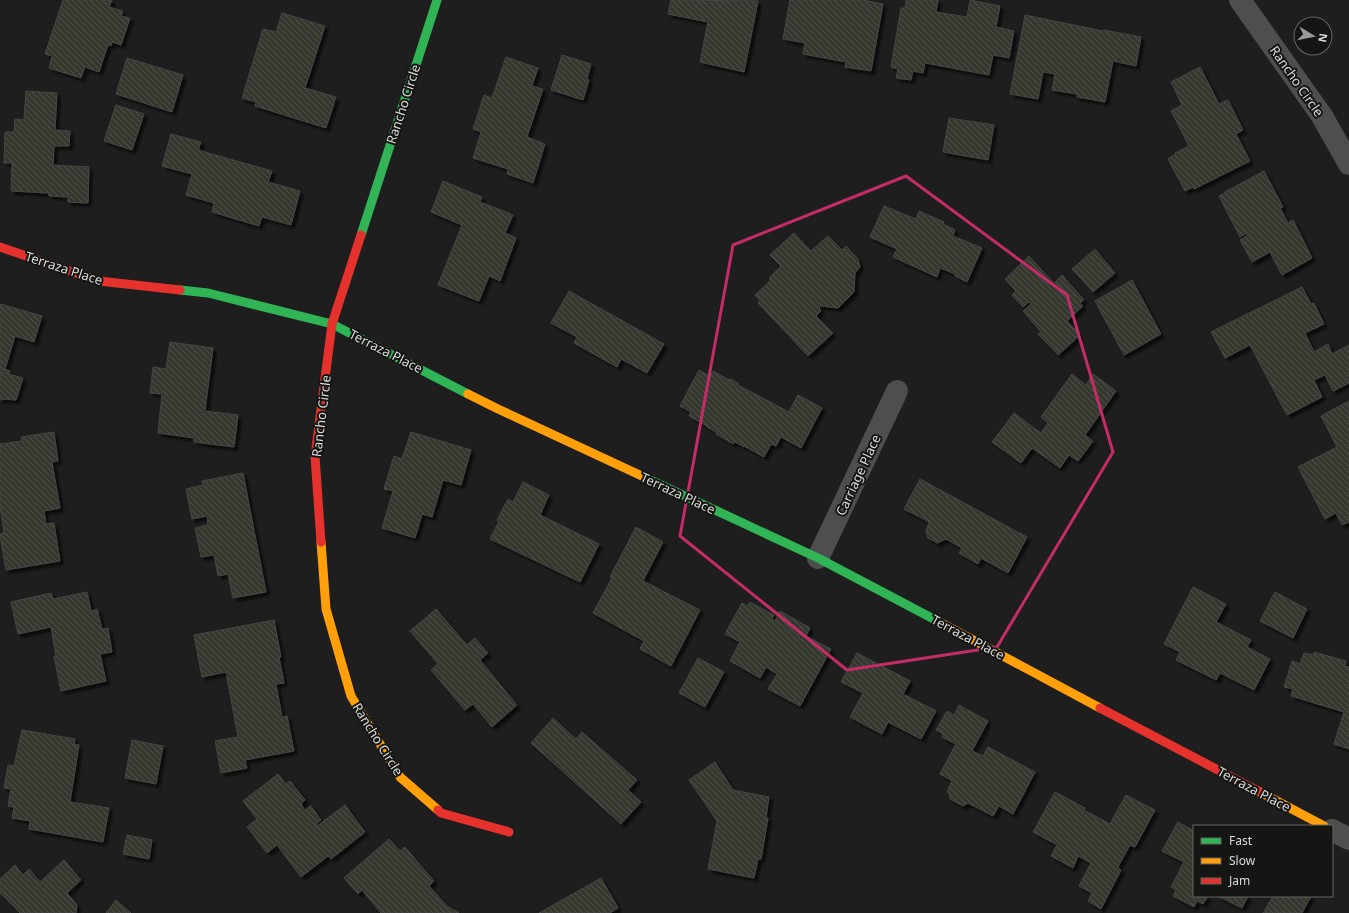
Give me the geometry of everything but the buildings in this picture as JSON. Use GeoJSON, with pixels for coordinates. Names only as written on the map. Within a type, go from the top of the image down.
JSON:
{"type":"FeatureCollection","features":[{"type":"Feature","properties":{"kind":"street","name":"Rancho Circle"},"geometry":{"type":"LineString","coordinates":[[437,0],[332,324],[315,456],[326,609],[351,696],[400,777],[441,813],[509,832]]}},
{"type":"Feature","properties":{"kind":"street","name":"Rancho Circle"},"geometry":{"type":"LineString","coordinates":[[1240,0],[1322,116],[1349,164]]}},
{"type":"Feature","properties":{"kind":"street","name":"Terraza Place"},"geometry":{"type":"LineString","coordinates":[[0,247],[99,281],[208,293],[332,324],[498,409],[818,558],[1322,825]]}},
{"type":"Feature","properties":{"kind":"street","name":"Carriage Place"},"geometry":{"type":"LineString","coordinates":[[818,558],[897,391]]}},
{"type":"Feature","properties":{"kind":"street"},"geometry":{"type":"LineString","coordinates":[[1333,831],[1349,839]]}},
{"type":"Feature","properties":{"kind":"highlighted area"},"geometry":{"type":"Polygon","coordinates":[[[906,176],[1067,295],[1113,452],[997,647],[847,670],[680,536],[733,245],[906,176]]]}},
{"type":"Feature","properties":{"kind":"traffic: fast"},"geometry":{"type":"LineString","coordinates":[[361,235],[437,0]]}},
{"type":"Feature","properties":{"kind":"traffic: fast"},"geometry":{"type":"LineString","coordinates":[[180,290],[208,293],[332,324],[468,394]]}},
{"type":"Feature","properties":{"kind":"traffic: fast"},"geometry":{"type":"LineString","coordinates":[[644,477],[818,558],[945,625]]}},
{"type":"Feature","properties":{"kind":"traffic: slow"},"geometry":{"type":"LineString","coordinates":[[468,394],[644,477]]}},
{"type":"Feature","properties":{"kind":"traffic: slow"},"geometry":{"type":"LineString","coordinates":[[321,542],[326,609],[351,696],[400,777],[438,810]]}},
{"type":"Feature","properties":{"kind":"traffic: slow"},"geometry":{"type":"LineString","coordinates":[[945,625],[1100,708]]}},
{"type":"Feature","properties":{"kind":"traffic: slow"},"geometry":{"type":"LineString","coordinates":[[1258,791],[1322,825]]}},
{"type":"Feature","properties":{"kind":"traffic: jam"},"geometry":{"type":"LineString","coordinates":[[321,542],[315,456],[332,324],[361,235]]}},
{"type":"Feature","properties":{"kind":"traffic: jam"},"geometry":{"type":"LineString","coordinates":[[0,247],[99,281],[180,290]]}},
{"type":"Feature","properties":{"kind":"traffic: jam"},"geometry":{"type":"LineString","coordinates":[[1100,708],[1258,791]]}},
{"type":"Feature","properties":{"kind":"traffic: jam"},"geometry":{"type":"LineString","coordinates":[[438,810],[441,813],[509,832]]}}]}
